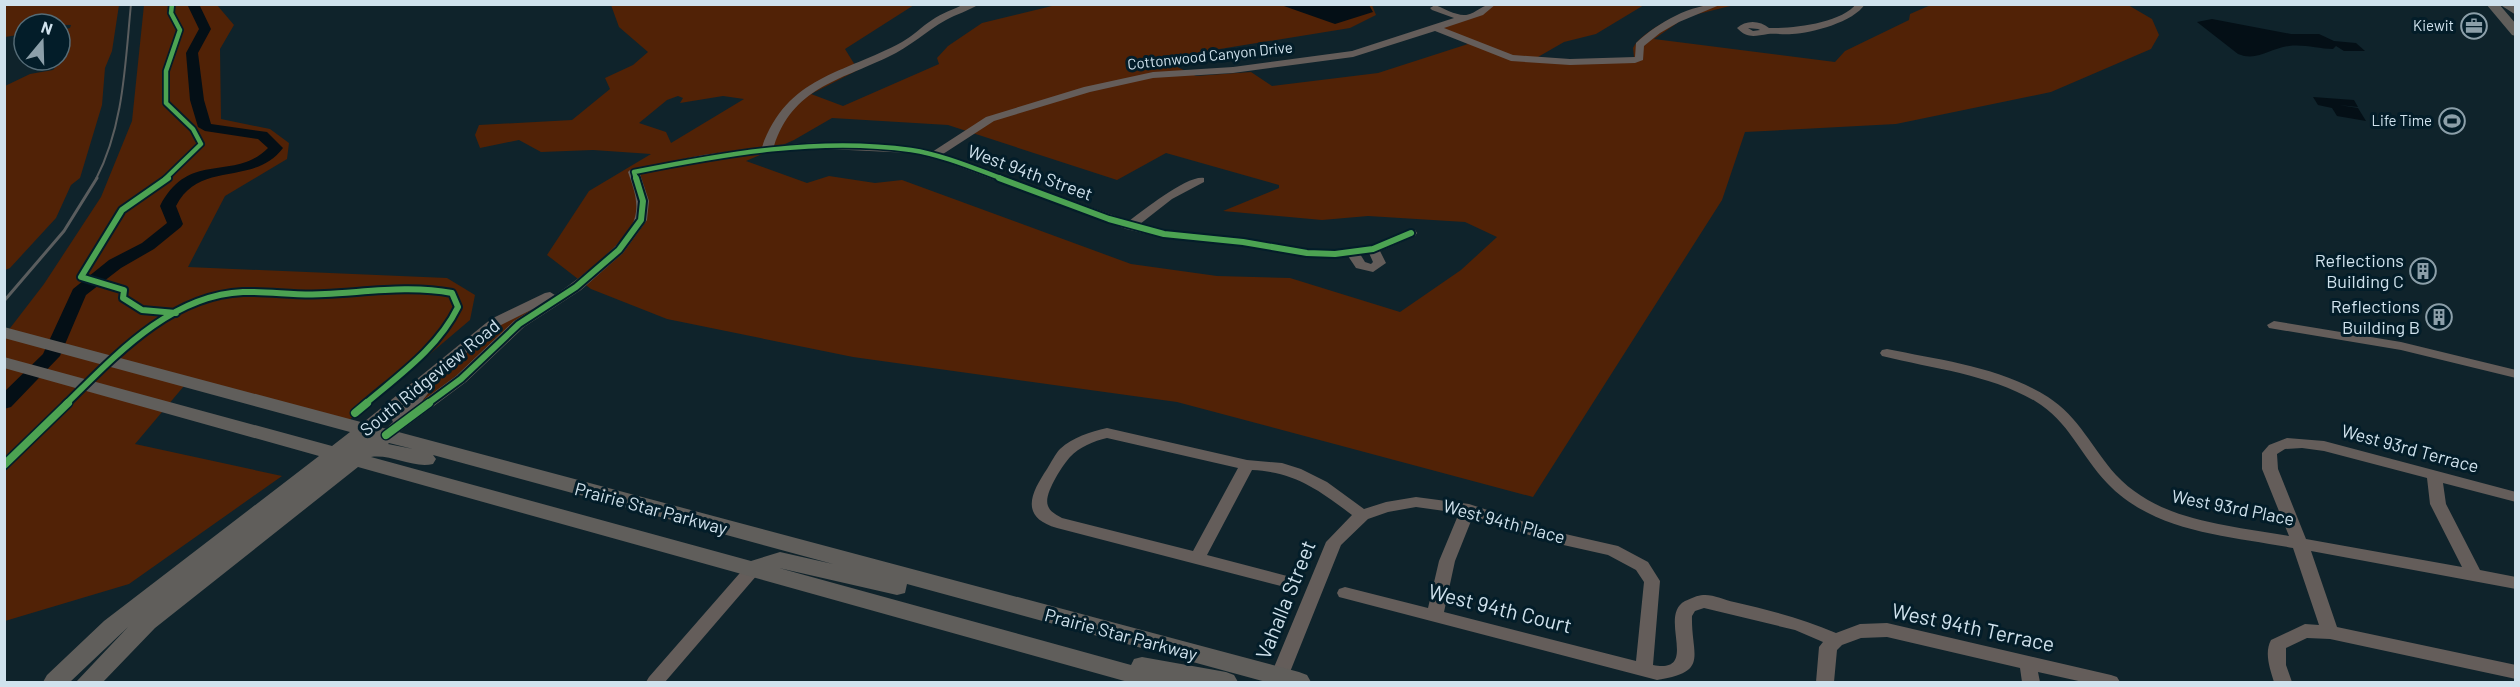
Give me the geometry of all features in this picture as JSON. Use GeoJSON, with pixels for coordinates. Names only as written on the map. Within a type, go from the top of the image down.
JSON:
{"type":"FeatureCollection","features":[{"type":"Feature","properties":{"kind":"main road"},"geometry":{"type":"LineString","coordinates":[[2492,4],[2516,32]]}},
{"type":"Feature","properties":{"kind":"main road"},"geometry":{"type":"LineString","coordinates":[[2505,4],[2516,11]]}},
{"type":"Feature","properties":{"kind":"main road","name":"Prairie Star Parkway"},"geometry":{"type":"LineString","coordinates":[[4,332],[188,381],[366,448],[752,570],[1160,682]]}},
{"type":"Feature","properties":{"kind":"main road","name":"Prairie Star Parkway"},"geometry":{"type":"LineString","coordinates":[[4,362],[197,415],[366,448],[528,476],[972,595],[1278,681]]}},
{"type":"Feature","properties":{"kind":"main road","name":"South Ridgeview Road"},"geometry":{"type":"LineString","coordinates":[[56,682],[138,606],[366,448]]}},
{"type":"Feature","properties":{"kind":"main road","name":"South Ridgeview Road"},"geometry":{"type":"LineString","coordinates":[[88,682],[147,622],[366,448]]}},
{"type":"Feature","properties":{"kind":"main road"},"geometry":{"type":"LineString","coordinates":[[752,570],[767,562],[780,560],[912,591],[954,597],[972,595]]}},
{"type":"Feature","properties":{"kind":"main road"},"geometry":{"type":"LineString","coordinates":[[996,638],[1226,682]]}},
{"type":"Feature","properties":{"kind":"street"},"geometry":{"type":"LineString","coordinates":[[767,149],[776,121],[800,97],[824,82],[904,45],[939,19],[975,4]]}},
{"type":"Feature","properties":{"kind":"street","name":"Cottonwood Canyon Drive"},"geometry":{"type":"LineString","coordinates":[[934,155],[990,119],[1088,89],[1153,75],[1233,70],[1355,53],[1464,18],[1492,4]]}},
{"type":"Feature","properties":{"kind":"street"},"geometry":{"type":"LineString","coordinates":[[1436,28],[1511,58],[1570,62],[1637,59],[1639,45],[1645,39],[1680,17],[1718,4]]}},
{"type":"Feature","properties":{"kind":"street"},"geometry":{"type":"LineString","coordinates":[[1766,31],[1794,32],[1816,29],[1857,10],[1861,4]]}},
{"type":"Feature","properties":{"kind":"street"},"geometry":{"type":"LineString","coordinates":[[1435,8],[1464,18]]}},
{"type":"Feature","properties":{"kind":"street","name":"West 94th Street"},"geometry":{"type":"LineString","coordinates":[[591,274],[619,250],[641,220],[643,201],[634,172],[703,158],[767,149],[817,146],[911,150],[934,155],[1130,226],[1164,234],[1243,242],[1307,253],[1373,249],[1411,233]]}},
{"type":"Feature","properties":{"kind":"street"},"geometry":{"type":"LineString","coordinates":[[1130,226],[1168,198],[1200,180]]}},
{"type":"Feature","properties":{"kind":"street"},"geometry":{"type":"LineString","coordinates":[[1352,252],[1360,265],[1373,268],[1380,263],[1373,249]]}},
{"type":"Feature","properties":{"kind":"street","name":"South Ridgeview Road"},"geometry":{"type":"LineString","coordinates":[[366,448],[443,368],[496,322],[591,274]]}},
{"type":"Feature","properties":{"kind":"street","name":"South Ridgeview Road"},"geometry":{"type":"LineString","coordinates":[[366,448],[461,380],[519,324],[576,287],[591,274]]}},
{"type":"Feature","properties":{"kind":"street"},"geometry":{"type":"LineString","coordinates":[[2274,325],[2402,346],[2516,374]]}},
{"type":"Feature","properties":{"kind":"street","name":"West 93rd Place"},"geometry":{"type":"LineString","coordinates":[[1887,353],[1997,379],[2039,397],[2072,423],[2113,483],[2144,506],[2188,523],[2299,541],[2516,583]]}},
{"type":"Feature","properties":{"kind":"street"},"geometry":{"type":"LineString","coordinates":[[366,448],[443,368]]}},
{"type":"Feature","properties":{"kind":"street"},"geometry":{"type":"LineString","coordinates":[[1281,580],[1070,526],[1043,513],[1039,505],[1040,491],[1065,453],[1082,439],[1107,433],[1246,465],[1264,465],[1299,472],[1322,484],[1362,515]]}},
{"type":"Feature","properties":{"kind":"street","name":"West 93rd Terrace"},"geometry":{"type":"LineString","coordinates":[[2299,541],[2270,469],[2269,461],[2269,453],[2274,447],[2294,442],[2366,456],[2434,476],[2516,496]]}},
{"type":"Feature","properties":{"kind":"street"},"geometry":{"type":"LineString","coordinates":[[1197,558],[1246,465]]}},
{"type":"Feature","properties":{"kind":"street"},"geometry":{"type":"LineString","coordinates":[[2434,476],[2438,504],[2473,573]]}},
{"type":"Feature","properties":{"kind":"street","name":"West 94th Place"},"geometry":{"type":"LineString","coordinates":[[1362,515],[1400,504],[1416,502],[1469,510],[1550,536],[1612,550],[1642,566],[1652,581],[1644,669]]}},
{"type":"Feature","properties":{"kind":"street"},"geometry":{"type":"LineString","coordinates":[[1435,616],[1437,600],[1461,524],[1469,510]]}},
{"type":"Feature","properties":{"kind":"street","name":"Vahalla Street"},"geometry":{"type":"LineString","coordinates":[[1278,681],[1334,542],[1362,515]]}},
{"type":"Feature","properties":{"kind":"street"},"geometry":{"type":"LineString","coordinates":[[2299,541],[2330,632]]}},
{"type":"Feature","properties":{"kind":"street"},"geometry":{"type":"LineString","coordinates":[[655,682],[752,570]]}},
{"type":"Feature","properties":{"kind":"street","name":"West 94th Court"},"geometry":{"type":"LineString","coordinates":[[1345,593],[1644,669]]}},
{"type":"Feature","properties":{"kind":"street"},"geometry":{"type":"LineString","coordinates":[[1644,669],[1670,673],[1685,663],[1688,655],[1682,618],[1683,610],[1689,604],[1703,601],[1799,624],[1836,640],[1828,647],[1825,682]]}},
{"type":"Feature","properties":{"kind":"street","name":"West 94th Terrace"},"geometry":{"type":"LineString","coordinates":[[1836,640],[1860,631],[1887,630],[2111,682]]}},
{"type":"Feature","properties":{"kind":"street"},"geometry":{"type":"LineString","coordinates":[[2283,682],[2277,665],[2277,645],[2305,631],[2330,632],[2516,672]]}},
{"type":"Feature","properties":{"kind":"street"},"geometry":{"type":"LineString","coordinates":[[2028,663],[2031,682]]}},
{"type":"Feature","properties":{"kind":"shaded area"},"geometry":{"type":"Polygon","coordinates":[[[5,4],[119,5],[112,51],[105,68],[102,105],[80,178],[71,185],[56,218],[10,268],[5,270],[5,86],[30,74],[72,72],[72,12],[12,12],[12,36],[5,37],[5,4]]]}},
{"type":"Feature","properties":{"kind":"shaded area"},"geometry":{"type":"Polygon","coordinates":[[[1933,4],[2128,5],[2152,19],[2159,35],[2151,49],[2051,92],[1896,124],[1745,132],[1722,200],[1533,497],[1177,402],[853,357],[667,319],[591,289],[547,255],[589,191],[651,154],[593,150],[541,152],[519,140],[480,148],[475,135],[479,125],[572,120],[610,89],[605,78],[633,65],[648,52],[619,27],[611,5],[914,5],[845,49],[858,70],[811,94],[843,106],[939,64],[937,58],[948,46],[982,23],[1056,5],[1372,5],[1376,15],[1350,28],[1183,55],[1169,63],[1196,76],[1251,72],[1272,86],[1378,73],[1468,44],[1435,26],[1474,13],[1487,5],[1644,5],[1596,34],[1564,42],[1538,57],[1570,61],[1630,59],[1634,57],[1633,48],[1638,41],[1667,20],[1701,7],[1734,5],[1686,17],[1654,39],[1835,62],[1845,51],[1909,20],[1910,14],[1933,4]],[[678,96],[667,100],[639,123],[666,132],[671,143],[744,99],[723,96],[680,103],[683,98],[678,96]],[[832,118],[794,140],[746,161],[807,183],[829,176],[875,183],[902,180],[1131,264],[1217,276],[1290,278],[1400,312],[1461,270],[1497,237],[1465,222],[1368,216],[1322,220],[1223,211],[1279,188],[1279,185],[1166,153],[1117,180],[948,125],[832,118]]]}},
{"type":"Feature","properties":{"kind":"shaded area"},"geometry":{"type":"Polygon","coordinates":[[[144,5],[217,5],[234,25],[220,49],[221,119],[270,129],[289,143],[287,159],[225,196],[188,267],[447,278],[475,295],[470,320],[372,403],[343,424],[184,386],[135,444],[282,476],[129,584],[5,621],[4,336],[44,284],[101,197],[132,121],[144,5]]]}},
{"type":"Feature","properties":{"kind":"shaded area"},"geometry":{"type":"Polygon","coordinates":[[[1281,5],[1369,5],[1373,12],[1335,24],[1281,5]]]}},
{"type":"Feature","properties":{"kind":"shaded area"},"geometry":{"type":"Polygon","coordinates":[[[2212,19],[2291,34],[2319,34],[2334,41],[2356,43],[2365,51],[2344,51],[2336,46],[2333,49],[2295,46],[2282,47],[2258,56],[2245,56],[2238,54],[2197,22],[2212,19]]]}},
{"type":"Feature","properties":{"kind":"shaded area"},"geometry":{"type":"Polygon","coordinates":[[[2313,97],[2354,100],[2358,107],[2339,105],[2358,108],[2366,121],[2337,116],[2332,108],[2318,105],[2313,97]]]}},
{"type":"Feature","properties":{"kind":"shaded area"},"geometry":{"type":"Polygon","coordinates":[[[567,289],[410,412],[440,378],[495,327],[567,289]]]}},
{"type":"Feature","properties":{"kind":"waterway"},"geometry":{"type":"LineString","coordinates":[[4,403],[51,356],[79,293],[115,264],[148,246],[175,224],[168,206],[184,183],[207,173],[257,163],[276,148],[262,135],[205,127],[197,100],[192,53],[205,29],[193,4]]}},
{"type":"Feature","properties":{"kind":"railway"},"geometry":{"type":"LineString","coordinates":[[96,179],[118,116],[125,72],[131,4]]}},
{"type":"Feature","properties":{"kind":"railway"},"geometry":{"type":"LineString","coordinates":[[4,301],[64,231],[97,178]]}},
{"type":"Feature","properties":{"kind":"cycle path"},"geometry":{"type":"LineString","coordinates":[[172,4],[171,13],[180,30],[166,71],[164,94],[170,110],[193,129],[201,144],[173,174],[122,210],[81,277],[124,290],[123,298],[134,307],[142,310],[176,313]]}},
{"type":"Feature","properties":{"kind":"cycle path"},"geometry":{"type":"LineString","coordinates":[[386,435],[461,379],[519,324],[576,287],[619,250],[641,220],[643,201],[634,172],[703,158],[807,145],[911,150],[948,159],[1109,219],[1164,234],[1243,242],[1307,253],[1335,254],[1373,249],[1411,233]]}},
{"type":"Feature","properties":{"kind":"cycle path"},"geometry":{"type":"LineString","coordinates":[[4,465],[131,341],[176,313],[205,300],[242,292],[299,296],[427,288],[452,293],[458,307],[441,334],[428,349],[355,413]]}},
{"type":"Feature","properties":{"kind":"place","name":"Kiewit"},"geometry":{"type":"Point","coordinates":[2474,26]}},
{"type":"Feature","properties":{"kind":"place","name":"Life Time"},"geometry":{"type":"Point","coordinates":[2452,121]}},
{"type":"Feature","properties":{"kind":"place","name":"Reflections Building C"},"geometry":{"type":"Point","coordinates":[2423,271]}},
{"type":"Feature","properties":{"kind":"place","name":"Reflections Building B"},"geometry":{"type":"Point","coordinates":[2439,317]}}]}
